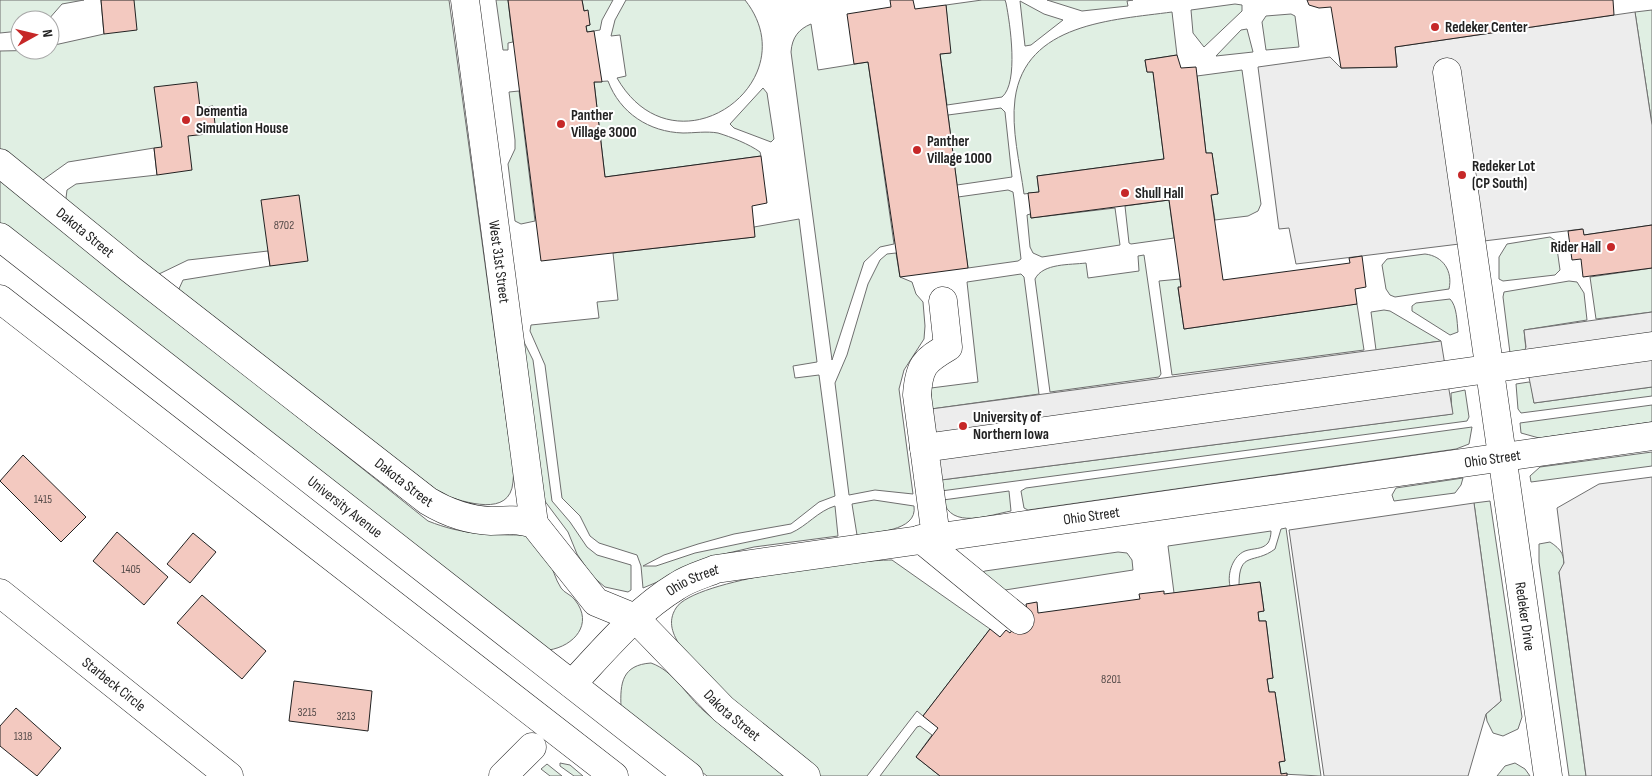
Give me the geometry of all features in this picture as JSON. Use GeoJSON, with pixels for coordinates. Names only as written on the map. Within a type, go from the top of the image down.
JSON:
{"type":"FeatureCollection","features":[{"type":"Feature","properties":{"kind":"street","name":"West 31st Street"},"geometry":{"type":"LineString","coordinates":[[465,0],[534,524]]}},
{"type":"Feature","properties":{"kind":"street","name":"Redeker Drive"},"geometry":{"type":"LineString","coordinates":[[1447,72],[1548,776]]}},
{"type":"Feature","properties":{"kind":"street","name":"Dakota Street"},"geometry":{"type":"LineString","coordinates":[[0,163],[129,268],[428,500],[446,512],[466,518],[492,521],[519,519],[534,524],[596,602],[635,618],[723,709],[806,776]]}},
{"type":"Feature","properties":{"kind":"street","name":"University Avenue"},"geometry":{"type":"LineString","coordinates":[[0,237],[689,776]]}},
{"type":"Feature","properties":{"kind":"street"},"geometry":{"type":"LineString","coordinates":[[0,299],[614,776]]}},
{"type":"Feature","properties":{"kind":"street"},"geometry":{"type":"LineString","coordinates":[[943,301],[948,347],[927,360],[918,379],[917,394],[924,448],[928,538],[1020,620]]}},
{"type":"Feature","properties":{"kind":"street"},"geometry":{"type":"LineString","coordinates":[[924,448],[1652,346]]}},
{"type":"Feature","properties":{"kind":"street","name":"Ohio Street"},"geometry":{"type":"LineString","coordinates":[[572,684],[635,618],[679,584],[716,569],[1652,436]]}},
{"type":"Feature","properties":{"kind":"street","name":"Starbeck Circle"},"geometry":{"type":"LineString","coordinates":[[0,593],[229,776]]}},
{"type":"Feature","properties":{"kind":"street"},"geometry":{"type":"LineString","coordinates":[[502,776],[532,747]]}},
{"type":"Feature","properties":{"kind":"green space"},"geometry":{"type":"Polygon","coordinates":[[[0,0],[84,0],[62,4],[57,10],[10,10],[10,32],[0,33],[0,0]]]}},
{"type":"Feature","properties":{"kind":"green space"},"geometry":{"type":"Polygon","coordinates":[[[101,0],[449,0],[513,463],[513,482],[510,493],[504,500],[495,504],[485,505],[443,495],[178,291],[183,280],[270,266],[268,251],[188,260],[159,274],[65,206],[67,190],[76,184],[157,175],[154,148],[68,162],[40,182],[0,150],[0,51],[10,51],[10,60],[60,60],[60,44],[104,34],[101,0]]]}},
{"type":"Feature","properties":{"kind":"green space"},"geometry":{"type":"Polygon","coordinates":[[[496,0],[508,0],[513,42],[508,43],[508,50],[503,50],[496,0]]]}},
{"type":"Feature","properties":{"kind":"green space"},"geometry":{"type":"Polygon","coordinates":[[[582,0],[613,0],[602,20],[600,30],[587,32],[586,26],[590,25],[582,0]]]}},
{"type":"Feature","properties":{"kind":"green space"},"geometry":{"type":"Polygon","coordinates":[[[626,0],[745,0],[761,31],[761,61],[748,87],[727,108],[700,119],[671,120],[642,107],[617,78],[626,76],[620,35],[611,36],[615,20],[626,0]]]}},
{"type":"Feature","properties":{"kind":"green space"},"geometry":{"type":"Polygon","coordinates":[[[982,0],[1005,0],[1006,3],[1012,52],[1012,66],[1007,90],[1002,97],[947,105],[940,54],[950,53],[946,5],[982,0]]]}},
{"type":"Feature","properties":{"kind":"green space"},"geometry":{"type":"Polygon","coordinates":[[[1047,0],[1133,0],[1127,1],[1128,6],[1082,11],[1047,0]]]}},
{"type":"Feature","properties":{"kind":"green space"},"geometry":{"type":"Polygon","coordinates":[[[1020,1],[1044,14],[1063,20],[1031,45],[1025,46],[1020,1]]]}},
{"type":"Feature","properties":{"kind":"green space"},"geometry":{"type":"Polygon","coordinates":[[[1235,4],[1242,5],[1242,11],[1204,47],[1193,33],[1191,10],[1235,4]]]}},
{"type":"Feature","properties":{"kind":"green space"},"geometry":{"type":"Polygon","coordinates":[[[1652,10],[1652,125],[1635,12],[1652,10]]]}},
{"type":"Feature","properties":{"kind":"green space"},"geometry":{"type":"Polygon","coordinates":[[[1172,12],[1177,55],[1145,60],[1147,72],[1153,72],[1164,159],[1037,176],[1039,192],[1024,194],[1015,134],[1014,110],[1022,74],[1035,54],[1054,40],[1075,30],[1124,18],[1172,12]]]}},
{"type":"Feature","properties":{"kind":"green space"},"geometry":{"type":"Polygon","coordinates":[[[1291,14],[1295,16],[1299,47],[1266,50],[1262,22],[1266,16],[1291,14]]]}},
{"type":"Feature","properties":{"kind":"green space"},"geometry":{"type":"Polygon","coordinates":[[[811,24],[818,70],[868,62],[894,244],[880,247],[864,262],[832,360],[791,52],[797,34],[811,24]]]}},
{"type":"Feature","properties":{"kind":"green space"},"geometry":{"type":"Polygon","coordinates":[[[1247,29],[1253,52],[1216,56],[1241,30],[1247,29]]]}},
{"type":"Feature","properties":{"kind":"green space"},"geometry":{"type":"Polygon","coordinates":[[[1242,70],[1261,204],[1258,211],[1248,216],[1215,220],[1211,195],[1218,194],[1212,153],[1206,153],[1197,76],[1242,70]]]}},
{"type":"Feature","properties":{"kind":"green space"},"geometry":{"type":"Polygon","coordinates":[[[608,81],[620,102],[637,119],[647,125],[671,132],[718,133],[751,146],[760,152],[761,156],[605,177],[594,82],[608,81]]]}},
{"type":"Feature","properties":{"kind":"green space"},"geometry":{"type":"Polygon","coordinates":[[[763,88],[767,93],[774,139],[771,142],[734,128],[730,124],[763,88]]]}},
{"type":"Feature","properties":{"kind":"green space"},"geometry":{"type":"Polygon","coordinates":[[[519,91],[535,221],[521,224],[515,221],[508,164],[515,149],[509,92],[519,91]]]}},
{"type":"Feature","properties":{"kind":"green space"},"geometry":{"type":"Polygon","coordinates":[[[1001,108],[1005,112],[1012,177],[957,185],[948,115],[1001,108]]]}},
{"type":"Feature","properties":{"kind":"green space"},"geometry":{"type":"Polygon","coordinates":[[[0,179],[428,521],[465,532],[527,535],[548,559],[561,588],[574,598],[580,609],[582,625],[573,639],[558,648],[549,650],[0,224],[0,179]]]}},
{"type":"Feature","properties":{"kind":"green space"},"geometry":{"type":"Polygon","coordinates":[[[1008,190],[1013,192],[1021,259],[968,268],[958,197],[1008,190]]]}},
{"type":"Feature","properties":{"kind":"green space"},"geometry":{"type":"Polygon","coordinates":[[[1169,200],[1174,238],[1129,243],[1125,206],[1169,200]]]}},
{"type":"Feature","properties":{"kind":"green space"},"geometry":{"type":"Polygon","coordinates":[[[1115,208],[1120,245],[1042,257],[1033,253],[1030,247],[1027,215],[1030,214],[1031,218],[1115,208]]]}},
{"type":"Feature","properties":{"kind":"green space"},"geometry":{"type":"Polygon","coordinates":[[[799,219],[817,362],[793,366],[795,378],[819,375],[835,496],[819,502],[791,524],[734,534],[698,544],[664,555],[643,566],[656,566],[695,553],[791,533],[823,511],[835,506],[838,536],[754,547],[724,554],[643,588],[641,566],[637,555],[599,543],[590,536],[580,516],[562,498],[545,365],[530,331],[531,325],[599,318],[597,302],[618,300],[613,253],[754,237],[754,227],[799,219]]]}},
{"type":"Feature","properties":{"kind":"green space"},"geometry":{"type":"Polygon","coordinates":[[[1550,237],[1556,241],[1560,270],[1555,275],[1503,281],[1499,279],[1499,257],[1507,244],[1550,237]]]}},
{"type":"Feature","properties":{"kind":"green space"},"geometry":{"type":"Polygon","coordinates":[[[896,253],[900,277],[912,282],[916,294],[923,302],[925,326],[924,339],[904,370],[899,389],[913,494],[875,490],[849,495],[835,383],[847,355],[868,284],[880,260],[887,254],[896,253]]]}},
{"type":"Feature","properties":{"kind":"green space"},"geometry":{"type":"Polygon","coordinates":[[[1425,254],[1442,261],[1448,271],[1449,289],[1395,297],[1390,295],[1386,289],[1382,265],[1387,259],[1425,254]]]}},
{"type":"Feature","properties":{"kind":"green space"},"geometry":{"type":"Polygon","coordinates":[[[1144,255],[1161,374],[1159,377],[1050,392],[1035,279],[1050,267],[1086,263],[1088,278],[1139,271],[1138,256],[1144,255]]]}},
{"type":"Feature","properties":{"kind":"green space"},"geometry":{"type":"Polygon","coordinates":[[[1652,268],[1652,312],[1596,319],[1590,277],[1652,268]]]}},
{"type":"Feature","properties":{"kind":"green space"},"geometry":{"type":"Polygon","coordinates":[[[1021,274],[1024,277],[1039,394],[931,409],[931,388],[978,382],[967,282],[1021,274]]]}},
{"type":"Feature","properties":{"kind":"green space"},"geometry":{"type":"Polygon","coordinates":[[[1180,279],[1181,287],[1178,288],[1184,329],[1357,304],[1364,350],[1172,375],[1159,281],[1180,279]]]}},
{"type":"Feature","properties":{"kind":"green space"},"geometry":{"type":"Polygon","coordinates":[[[1569,281],[1577,282],[1584,293],[1587,320],[1524,330],[1526,350],[1510,353],[1504,292],[1569,281]]]}},
{"type":"Feature","properties":{"kind":"green space"},"geometry":{"type":"Polygon","coordinates":[[[1450,299],[1455,310],[1458,332],[1450,335],[1412,311],[1412,306],[1416,303],[1450,299]]]}},
{"type":"Feature","properties":{"kind":"green space"},"geometry":{"type":"Polygon","coordinates":[[[1390,311],[1441,341],[1376,350],[1371,312],[1390,311]]]}},
{"type":"Feature","properties":{"kind":"green space"},"geometry":{"type":"Polygon","coordinates":[[[522,338],[533,360],[552,501],[570,522],[587,547],[597,555],[631,565],[631,590],[628,592],[605,587],[592,576],[577,554],[568,532],[544,500],[522,338]]]}},
{"type":"Feature","properties":{"kind":"green space"},"geometry":{"type":"Polygon","coordinates":[[[1531,383],[1534,403],[1652,387],[1652,396],[1521,413],[1518,409],[1516,384],[1531,383]]]}},
{"type":"Feature","properties":{"kind":"green space"},"geometry":{"type":"Polygon","coordinates":[[[1465,390],[1469,417],[1467,421],[941,491],[941,480],[1452,414],[1451,393],[1465,390]]]}},
{"type":"Feature","properties":{"kind":"green space"},"geometry":{"type":"Polygon","coordinates":[[[1652,405],[1652,422],[1539,438],[1521,433],[1520,423],[1652,405]]]}},
{"type":"Feature","properties":{"kind":"green space"},"geometry":{"type":"Polygon","coordinates":[[[1472,427],[1469,444],[1456,449],[1028,510],[1024,508],[1021,491],[1026,488],[1472,427]]]}},
{"type":"Feature","properties":{"kind":"green space"},"geometry":{"type":"Polygon","coordinates":[[[1652,452],[1652,466],[1531,482],[1530,476],[1540,467],[1652,452]]]}},
{"type":"Feature","properties":{"kind":"green space"},"geometry":{"type":"Polygon","coordinates":[[[1463,478],[1461,485],[1455,493],[1394,501],[1392,495],[1396,488],[1463,478]]]}},
{"type":"Feature","properties":{"kind":"green space"},"geometry":{"type":"Polygon","coordinates":[[[1009,491],[1011,511],[982,517],[962,518],[954,515],[947,509],[943,500],[1009,491]]]}},
{"type":"Feature","properties":{"kind":"green space"},"geometry":{"type":"Polygon","coordinates":[[[874,500],[914,506],[913,515],[902,526],[857,535],[852,504],[874,500]]]}},
{"type":"Feature","properties":{"kind":"green space"},"geometry":{"type":"Polygon","coordinates":[[[1490,501],[1522,717],[1518,729],[1503,736],[1493,733],[1486,714],[1501,701],[1474,503],[1490,501]]]}},
{"type":"Feature","properties":{"kind":"green space"},"geometry":{"type":"Polygon","coordinates":[[[1286,528],[1321,776],[1281,774],[1279,762],[1285,761],[1275,692],[1269,692],[1267,679],[1273,678],[1266,621],[1259,621],[1258,612],[1264,611],[1260,582],[1239,585],[1240,574],[1245,562],[1275,549],[1281,529],[1286,528]]]}},
{"type":"Feature","properties":{"kind":"green space"},"geometry":{"type":"Polygon","coordinates":[[[1271,531],[1271,536],[1266,545],[1241,553],[1234,561],[1229,576],[1230,586],[1174,593],[1168,546],[1271,531]]]}},
{"type":"Feature","properties":{"kind":"green space"},"geometry":{"type":"Polygon","coordinates":[[[1550,542],[1560,550],[1564,560],[1563,569],[1559,572],[1586,776],[1569,776],[1539,562],[1539,544],[1550,542]]]}},
{"type":"Feature","properties":{"kind":"green space"},"geometry":{"type":"Polygon","coordinates":[[[1118,552],[1127,553],[1132,560],[1133,570],[1005,590],[998,588],[981,573],[985,571],[1118,552]]]}},
{"type":"Feature","properties":{"kind":"green space"},"geometry":{"type":"Polygon","coordinates":[[[892,560],[990,629],[923,716],[917,711],[867,776],[819,776],[761,732],[681,647],[672,628],[673,613],[676,608],[689,598],[712,588],[777,573],[845,563],[892,560]]]}},
{"type":"Feature","properties":{"kind":"green space"},"geometry":{"type":"Polygon","coordinates":[[[651,663],[673,677],[704,711],[746,745],[790,776],[707,776],[621,707],[622,683],[628,671],[641,664],[651,663]]]}},
{"type":"Feature","properties":{"kind":"green space"},"geometry":{"type":"Polygon","coordinates":[[[920,726],[932,735],[916,757],[940,776],[880,776],[917,727],[920,726]]]}},
{"type":"Feature","properties":{"kind":"green space"},"geometry":{"type":"Polygon","coordinates":[[[560,763],[570,765],[583,776],[574,776],[560,766],[560,763]]]}},
{"type":"Feature","properties":{"kind":"green space"},"geometry":{"type":"Polygon","coordinates":[[[1515,763],[1525,769],[1530,776],[1497,776],[1505,766],[1515,763]]]}},
{"type":"Feature","properties":{"kind":"green space"},"geometry":{"type":"Polygon","coordinates":[[[547,764],[562,776],[550,776],[541,769],[547,764]]]}},
{"type":"Feature","properties":{"kind":"shaded area","name":"Redeker Lot (CP South)"},"geometry":{"type":"Polygon","coordinates":[[[1635,12],[1652,125],[1652,225],[1584,235],[1582,229],[1296,264],[1289,228],[1279,229],[1258,67],[1330,57],[1341,68],[1397,67],[1395,47],[1635,12]]]}},
{"type":"Feature","properties":{"kind":"shaded area"},"geometry":{"type":"Polygon","coordinates":[[[1652,312],[1652,387],[1534,403],[1524,352],[1526,347],[1524,330],[1652,312]]]}},
{"type":"Feature","properties":{"kind":"shaded area"},"geometry":{"type":"Polygon","coordinates":[[[1441,341],[1453,414],[941,480],[931,409],[1441,341]]]}},
{"type":"Feature","properties":{"kind":"shaded area"},"geometry":{"type":"Polygon","coordinates":[[[1652,477],[1652,776],[1586,776],[1559,572],[1564,563],[1557,508],[1599,484],[1652,477]]]}},
{"type":"Feature","properties":{"kind":"shaded area"},"geometry":{"type":"Polygon","coordinates":[[[1474,503],[1501,701],[1486,714],[1468,776],[1324,776],[1289,530],[1474,503]]]}},
{"type":"Feature","properties":{"kind":"building"},"geometry":{"type":"Polygon","coordinates":[[[101,0],[134,0],[137,30],[104,34],[101,0]]]}},
{"type":"Feature","properties":{"kind":"building","name":"Panther Village 3000"},"geometry":{"type":"Polygon","coordinates":[[[508,0],[582,0],[584,11],[588,10],[590,25],[586,26],[587,32],[594,31],[602,82],[594,82],[605,177],[761,156],[767,203],[752,206],[755,237],[541,261],[508,0]]]}},
{"type":"Feature","properties":{"kind":"building","name":"Panther Village 1000"},"geometry":{"type":"Polygon","coordinates":[[[890,0],[913,0],[915,9],[946,5],[951,53],[940,54],[968,268],[900,277],[868,62],[854,64],[847,14],[891,7],[890,0]]]}},
{"type":"Feature","properties":{"kind":"building","name":"Redeker Center"},"geometry":{"type":"Polygon","coordinates":[[[1307,0],[1613,0],[1614,15],[1395,47],[1397,67],[1341,68],[1331,7],[1319,8],[1309,5],[1307,0]]]}},
{"type":"Feature","properties":{"kind":"building","name":"Shull Hall"},"geometry":{"type":"Polygon","coordinates":[[[1177,55],[1181,68],[1196,67],[1206,153],[1212,153],[1218,194],[1211,195],[1223,280],[1350,263],[1349,258],[1362,256],[1366,287],[1355,289],[1357,304],[1184,329],[1178,287],[1181,287],[1169,200],[1031,218],[1028,193],[1039,192],[1037,176],[1164,159],[1153,72],[1147,72],[1145,60],[1177,55]]]}},
{"type":"Feature","properties":{"kind":"building","name":"Dementia Simulation House"},"geometry":{"type":"Polygon","coordinates":[[[197,82],[200,108],[213,106],[216,133],[188,136],[192,170],[157,175],[154,148],[162,147],[154,87],[197,82]]]}},
{"type":"Feature","properties":{"kind":"building"},"geometry":{"type":"Polygon","coordinates":[[[299,195],[308,261],[270,266],[261,200],[299,195]]]}},
{"type":"Feature","properties":{"kind":"building","name":"Rider Hall"},"geometry":{"type":"Polygon","coordinates":[[[1652,225],[1652,268],[1583,277],[1581,259],[1572,260],[1568,231],[1583,229],[1584,235],[1652,225]]]}},
{"type":"Feature","properties":{"kind":"building"},"geometry":{"type":"Polygon","coordinates":[[[23,455],[86,517],[61,542],[0,481],[23,455]]]}},
{"type":"Feature","properties":{"kind":"building"},"geometry":{"type":"Polygon","coordinates":[[[117,532],[168,577],[144,605],[93,561],[117,532]]]}},
{"type":"Feature","properties":{"kind":"building"},"geometry":{"type":"Polygon","coordinates":[[[193,533],[216,552],[190,583],[167,564],[193,533]]]}},
{"type":"Feature","properties":{"kind":"building"},"geometry":{"type":"Polygon","coordinates":[[[1260,582],[1264,611],[1258,612],[1259,621],[1266,621],[1273,678],[1267,679],[1269,692],[1275,692],[1285,761],[1279,762],[1281,774],[1287,773],[1287,776],[940,776],[916,757],[938,728],[923,716],[990,629],[1000,637],[1006,630],[1010,633],[1027,610],[1026,604],[1037,602],[1038,613],[1140,599],[1139,594],[1164,591],[1164,594],[1260,582]]]}},
{"type":"Feature","properties":{"kind":"building"},"geometry":{"type":"Polygon","coordinates":[[[202,595],[266,651],[242,679],[177,623],[202,595]]]}},
{"type":"Feature","properties":{"kind":"building"},"geometry":{"type":"Polygon","coordinates":[[[294,681],[372,691],[368,731],[289,721],[294,681]]]}},
{"type":"Feature","properties":{"kind":"building"},"geometry":{"type":"Polygon","coordinates":[[[16,708],[61,748],[37,776],[0,746],[0,726],[16,708]]]}},
{"type":"Feature","properties":{"kind":"place","name":"Redeker Center"},"geometry":{"type":"Point","coordinates":[1435,27]}},
{"type":"Feature","properties":{"kind":"place","name":"Dementia Simulation House"},"geometry":{"type":"Point","coordinates":[186,120]}},
{"type":"Feature","properties":{"kind":"place","name":"Panther Village 3000"},"geometry":{"type":"Point","coordinates":[561,124]}},
{"type":"Feature","properties":{"kind":"place","name":"Panther Village 1000"},"geometry":{"type":"Point","coordinates":[917,150]}},
{"type":"Feature","properties":{"kind":"place","name":"Redeker Lot (CP South)"},"geometry":{"type":"Point","coordinates":[1462,175]}},
{"type":"Feature","properties":{"kind":"place","name":"Shull Hall"},"geometry":{"type":"Point","coordinates":[1125,193]}},
{"type":"Feature","properties":{"kind":"place","name":"Rider Hall"},"geometry":{"type":"Point","coordinates":[1611,247]}},
{"type":"Feature","properties":{"kind":"place","name":"University of Northern Iowa"},"geometry":{"type":"Point","coordinates":[963,426]}}]}
